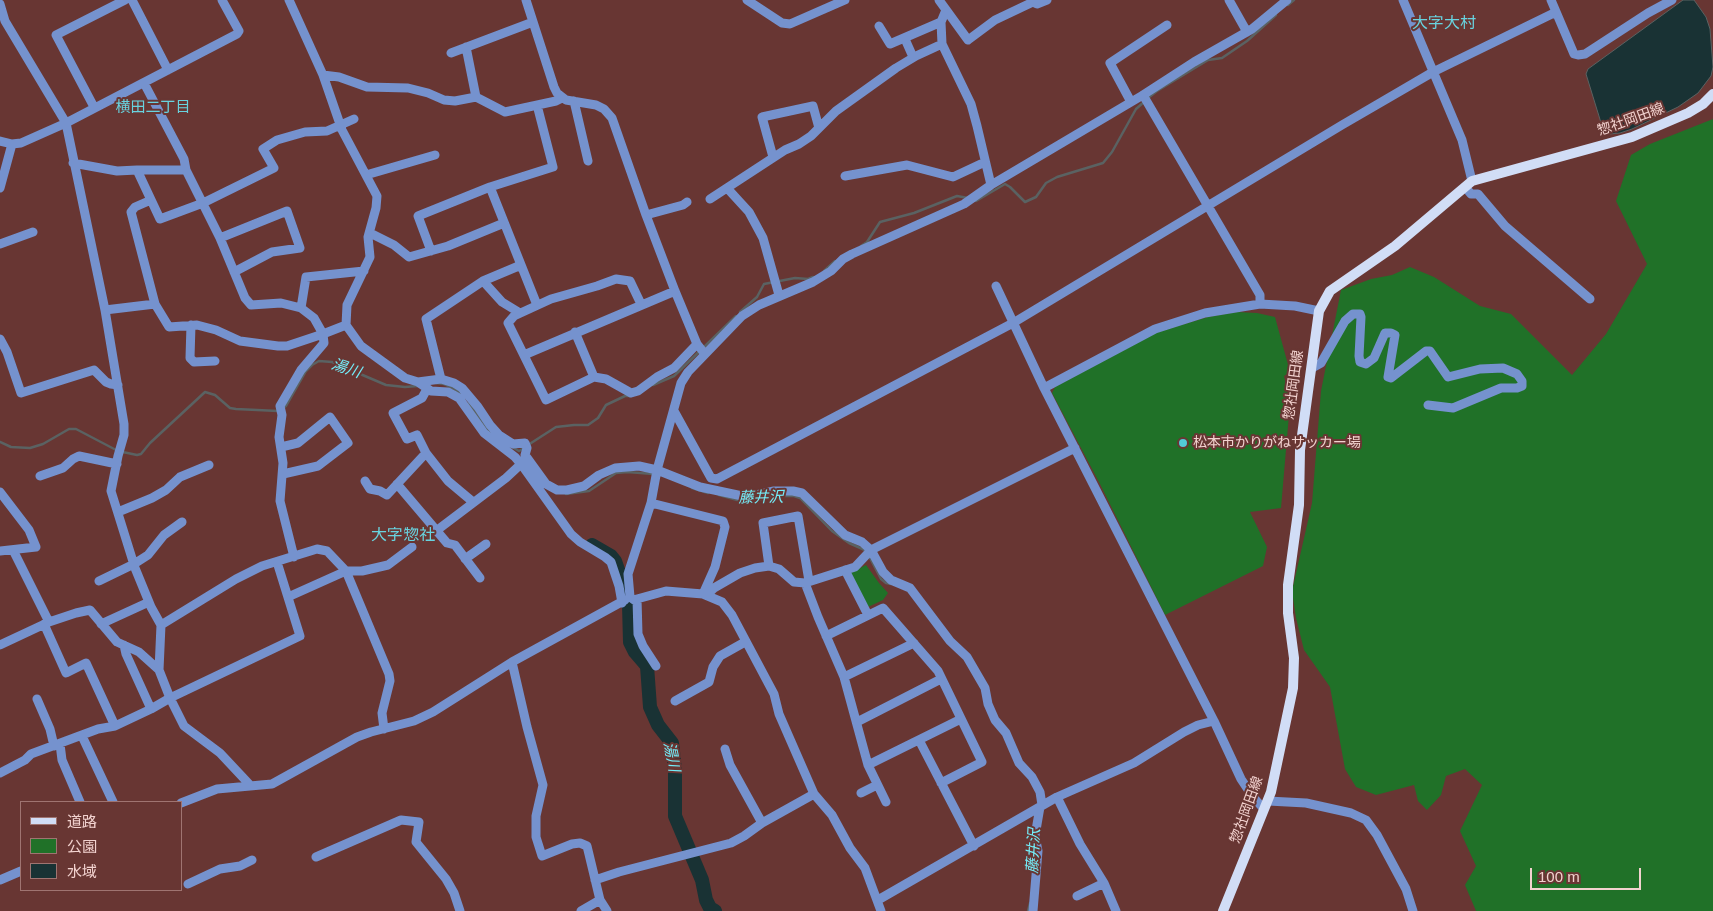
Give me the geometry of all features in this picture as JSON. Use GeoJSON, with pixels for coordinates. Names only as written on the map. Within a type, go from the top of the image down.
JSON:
{"type":"FeatureCollection","features":[{"type":"Feature","properties":{"kind":"main road","name":"惣社岡田線"},"geometry":{"type":"LineString","coordinates":[[1223,911],[1271,792],[1295,672],[1288,613],[1288,585],[1299,505],[1302,427],[1319,311],[1330,291],[1395,246],[1469,184],[1632,137],[1688,113],[1703,104],[1713,94]]}},
{"type":"Feature","properties":{"kind":"street"},"geometry":{"type":"LineString","coordinates":[[94,107],[56,35],[124,0]]}},
{"type":"Feature","properties":{"kind":"street"},"geometry":{"type":"LineString","coordinates":[[132,0],[168,70]]}},
{"type":"Feature","properties":{"kind":"street"},"geometry":{"type":"LineString","coordinates":[[0,141],[21,144],[66,123],[237,34],[239,31],[222,0]]}},
{"type":"Feature","properties":{"kind":"street"},"geometry":{"type":"LineString","coordinates":[[289,0],[323,75],[340,126],[377,196],[370,233],[370,257],[347,305],[346,325],[361,346],[405,378],[418,382],[431,391],[448,392],[459,398],[484,433],[515,457],[521,464],[571,534],[611,562],[619,586],[630,600]]}},
{"type":"Feature","properties":{"kind":"street"},"geometry":{"type":"LineString","coordinates":[[526,0],[554,87],[562,98],[596,105],[604,109],[612,118],[675,291],[697,344],[705,354]]}},
{"type":"Feature","properties":{"kind":"street"},"geometry":{"type":"LineString","coordinates":[[748,0],[782,23],[790,24],[845,0]]}},
{"type":"Feature","properties":{"kind":"street"},"geometry":{"type":"LineString","coordinates":[[939,0],[968,40],[995,20],[1033,2],[1037,4],[1047,0]]}},
{"type":"Feature","properties":{"kind":"street"},"geometry":{"type":"LineString","coordinates":[[1229,0],[1247,32]]}},
{"type":"Feature","properties":{"kind":"street"},"geometry":{"type":"LineString","coordinates":[[656,666],[643,646],[638,634],[630,600],[628,574],[651,503],[657,470],[681,383],[688,372],[705,354],[742,316],[759,305],[813,282],[831,271],[843,259],[852,254],[964,204],[990,185],[1247,32],[1287,0]]}},
{"type":"Feature","properties":{"kind":"street"},"geometry":{"type":"LineString","coordinates":[[1403,0],[1462,140],[1471,194],[1478,194],[1505,226],[1590,298]]}},
{"type":"Feature","properties":{"kind":"street"},"geometry":{"type":"LineString","coordinates":[[1551,0],[1574,54],[1578,55],[1585,54],[1648,13],[1672,0]]}},
{"type":"Feature","properties":{"kind":"street"},"geometry":{"type":"LineString","coordinates":[[0,4],[5,21],[66,123],[105,310],[118,385],[124,435],[112,492],[134,564],[149,602],[161,625],[159,670],[184,726],[220,753],[250,785]]}},
{"type":"Feature","properties":{"kind":"street"},"geometry":{"type":"LineString","coordinates":[[946,10],[941,22],[942,44],[971,104],[990,185]]}},
{"type":"Feature","properties":{"kind":"street"},"geometry":{"type":"LineString","coordinates":[[674,411],[712,478],[716,479],[1013,323],[1433,72],[1556,12]]}},
{"type":"Feature","properties":{"kind":"street"},"geometry":{"type":"LineString","coordinates":[[451,53],[533,22]]}},
{"type":"Feature","properties":{"kind":"street"},"geometry":{"type":"LineString","coordinates":[[880,26],[890,44],[941,22]]}},
{"type":"Feature","properties":{"kind":"street"},"geometry":{"type":"LineString","coordinates":[[1131,102],[1110,64],[1167,25]]}},
{"type":"Feature","properties":{"kind":"street"},"geometry":{"type":"LineString","coordinates":[[906,38],[913,58]]}},
{"type":"Feature","properties":{"kind":"street"},"geometry":{"type":"LineString","coordinates":[[710,199],[773,157],[811,136],[836,111],[913,58],[942,44]]}},
{"type":"Feature","properties":{"kind":"street"},"geometry":{"type":"LineString","coordinates":[[466,47],[476,97]]}},
{"type":"Feature","properties":{"kind":"street"},"geometry":{"type":"LineString","coordinates":[[323,75],[339,77],[367,87],[408,88],[428,93],[444,100],[455,101],[476,97],[505,112],[556,102],[562,98]]}},
{"type":"Feature","properties":{"kind":"street"},"geometry":{"type":"LineString","coordinates":[[144,83],[184,160],[186,170],[220,238],[244,298],[251,305],[281,303],[301,308],[314,318],[323,334],[324,343],[301,370],[280,406],[282,415],[279,437],[283,463],[280,501],[294,557]]}},
{"type":"Feature","properties":{"kind":"street"},"geometry":{"type":"LineString","coordinates":[[1143,95],[1260,295],[1260,304]]}},
{"type":"Feature","properties":{"kind":"street"},"geometry":{"type":"LineString","coordinates":[[574,101],[588,161]]}},
{"type":"Feature","properties":{"kind":"street"},"geometry":{"type":"LineString","coordinates":[[431,251],[418,216],[490,187],[553,167],[537,105]]}},
{"type":"Feature","properties":{"kind":"street"},"geometry":{"type":"LineString","coordinates":[[773,157],[762,117],[813,106],[819,128]]}},
{"type":"Feature","properties":{"kind":"street"},"geometry":{"type":"LineString","coordinates":[[137,170],[160,219],[203,203],[274,168],[263,149],[277,140],[305,132],[327,131],[354,119]]}},
{"type":"Feature","properties":{"kind":"street"},"geometry":{"type":"LineString","coordinates":[[0,188],[12,144]]}},
{"type":"Feature","properties":{"kind":"street"},"geometry":{"type":"LineString","coordinates":[[366,175],[435,155]]}},
{"type":"Feature","properties":{"kind":"street"},"geometry":{"type":"LineString","coordinates":[[73,162],[117,171],[186,170]]}},
{"type":"Feature","properties":{"kind":"street"},"geometry":{"type":"LineString","coordinates":[[845,176],[907,165],[954,176],[985,162]]}},
{"type":"Feature","properties":{"kind":"street"},"geometry":{"type":"LineString","coordinates":[[490,187],[537,305]]}},
{"type":"Feature","properties":{"kind":"street"},"geometry":{"type":"LineString","coordinates":[[727,188],[748,212],[762,238],[779,295]]}},
{"type":"Feature","properties":{"kind":"street"},"geometry":{"type":"LineString","coordinates":[[150,200],[135,207],[131,212],[155,304],[169,327],[191,325],[216,330],[240,342],[287,346],[346,325]]}},
{"type":"Feature","properties":{"kind":"street"},"geometry":{"type":"LineString","coordinates":[[646,215],[683,206],[687,202]]}},
{"type":"Feature","properties":{"kind":"street"},"geometry":{"type":"LineString","coordinates":[[220,238],[287,211],[300,248],[272,252],[234,272]]}},
{"type":"Feature","properties":{"kind":"street"},"geometry":{"type":"LineString","coordinates":[[370,233],[394,245],[409,257],[448,246],[504,223]]}},
{"type":"Feature","properties":{"kind":"street"},"geometry":{"type":"LineString","coordinates":[[0,244],[33,232]]}},
{"type":"Feature","properties":{"kind":"street"},"geometry":{"type":"LineString","coordinates":[[441,378],[426,319],[483,281],[521,266]]}},
{"type":"Feature","properties":{"kind":"street"},"geometry":{"type":"LineString","coordinates":[[301,308],[306,277],[364,271]]}},
{"type":"Feature","properties":{"kind":"street"},"geometry":{"type":"LineString","coordinates":[[640,304],[630,281],[616,279],[551,299],[514,316],[508,323],[546,400],[594,377],[606,379],[631,393],[638,391],[657,376],[674,368],[697,344]]}},
{"type":"Feature","properties":{"kind":"street"},"geometry":{"type":"LineString","coordinates":[[483,281],[502,302],[520,313]]}},
{"type":"Feature","properties":{"kind":"street"},"geometry":{"type":"LineString","coordinates":[[996,286],[1044,388],[1214,721],[1241,779],[1253,797],[1266,805],[1306,803],[1351,813],[1366,820],[1377,835],[1406,889],[1413,911]]}},
{"type":"Feature","properties":{"kind":"street"},"geometry":{"type":"LineString","coordinates":[[524,355],[640,304],[675,291]]}},
{"type":"Feature","properties":{"kind":"street"},"geometry":{"type":"LineString","coordinates":[[105,310],[155,304]]}},
{"type":"Feature","properties":{"kind":"street"},"geometry":{"type":"LineString","coordinates":[[1044,388],[1156,329],[1205,313],[1223,308],[1260,304],[1295,306],[1319,311]]}},
{"type":"Feature","properties":{"kind":"street"},"geometry":{"type":"LineString","coordinates":[[1312,368],[1321,363],[1345,321],[1353,314],[1360,314],[1358,356],[1360,362],[1366,364],[1374,358],[1385,333],[1391,332],[1395,335],[1388,377],[1391,378],[1426,351],[1430,351],[1448,377],[1480,369],[1503,368],[1517,374],[1522,381],[1522,386],[1517,388],[1500,388],[1453,408],[1428,405]]}},
{"type":"Feature","properties":{"kind":"street"},"geometry":{"type":"LineString","coordinates":[[191,325],[190,358],[194,362],[215,361]]}},
{"type":"Feature","properties":{"kind":"street"},"geometry":{"type":"LineString","coordinates":[[575,332],[594,377]]}},
{"type":"Feature","properties":{"kind":"street"},"geometry":{"type":"LineString","coordinates":[[0,339],[7,352],[21,393],[94,370],[106,382],[118,385]]}},
{"type":"Feature","properties":{"kind":"street"},"geometry":{"type":"LineString","coordinates":[[418,382],[441,378],[454,383],[468,395],[490,425],[500,434],[514,444],[524,443],[527,448],[525,454],[546,484],[557,490],[577,489],[590,483],[599,475],[615,468],[640,466],[657,470],[700,486],[746,497],[774,491],[802,492],[845,535],[862,542],[883,572],[891,580],[910,588],[950,641],[967,657],[985,688],[988,704],[996,720],[1006,733],[1020,763],[1032,777],[1040,792],[1041,806],[1035,836],[1038,851],[1033,911]]}},
{"type":"Feature","properties":{"kind":"street"},"geometry":{"type":"LineString","coordinates":[[427,388],[422,398],[393,413],[407,439],[417,435],[426,453],[448,481],[473,502]]}},
{"type":"Feature","properties":{"kind":"street"},"geometry":{"type":"LineString","coordinates":[[281,447],[298,443],[330,417],[348,443],[318,466],[283,474]]}},
{"type":"Feature","properties":{"kind":"street"},"geometry":{"type":"LineString","coordinates":[[705,594],[740,573],[755,568],[769,566],[779,569],[794,582],[807,582],[855,567],[868,553],[1076,448]]}},
{"type":"Feature","properties":{"kind":"street"},"geometry":{"type":"LineString","coordinates":[[365,481],[370,489],[380,491],[386,495],[426,453]]}},
{"type":"Feature","properties":{"kind":"street"},"geometry":{"type":"LineString","coordinates":[[40,476],[63,468],[79,456],[117,464]]}},
{"type":"Feature","properties":{"kind":"street"},"geometry":{"type":"LineString","coordinates":[[118,512],[152,498],[166,490],[180,477],[209,464]]}},
{"type":"Feature","properties":{"kind":"street"},"geometry":{"type":"LineString","coordinates":[[436,530],[506,478],[521,464]]}},
{"type":"Feature","properties":{"kind":"street"},"geometry":{"type":"LineString","coordinates":[[397,484],[447,544],[455,545],[480,578]]}},
{"type":"Feature","properties":{"kind":"street"},"geometry":{"type":"LineString","coordinates":[[0,492],[28,530],[36,547],[0,551]]}},
{"type":"Feature","properties":{"kind":"street"},"geometry":{"type":"LineString","coordinates":[[651,503],[723,522],[724,526],[715,567],[705,594]]}},
{"type":"Feature","properties":{"kind":"street"},"geometry":{"type":"LineString","coordinates":[[769,566],[763,523],[798,516],[807,582],[826,636],[844,677],[868,765],[886,802]]}},
{"type":"Feature","properties":{"kind":"street"},"geometry":{"type":"LineString","coordinates":[[99,581],[148,555],[164,535],[182,522]]}},
{"type":"Feature","properties":{"kind":"street"},"geometry":{"type":"LineString","coordinates":[[465,559],[486,544]]}},
{"type":"Feature","properties":{"kind":"street"},"geometry":{"type":"LineString","coordinates":[[288,597],[346,571],[362,571],[388,565],[412,547]]}},
{"type":"Feature","properties":{"kind":"street"},"geometry":{"type":"LineString","coordinates":[[161,625],[236,579],[262,566],[317,548],[327,551],[346,571],[389,674],[390,681],[382,713],[384,729]]}},
{"type":"Feature","properties":{"kind":"street"},"geometry":{"type":"LineString","coordinates":[[13,550],[47,623],[66,673],[86,663],[115,726]]}},
{"type":"Feature","properties":{"kind":"street"},"geometry":{"type":"LineString","coordinates":[[0,773],[25,760],[31,754],[98,729],[115,726],[300,636],[277,562]]}},
{"type":"Feature","properties":{"kind":"street"},"geometry":{"type":"LineString","coordinates":[[845,570],[868,615]]}},
{"type":"Feature","properties":{"kind":"street"},"geometry":{"type":"LineString","coordinates":[[182,803],[217,789],[272,784],[357,737],[407,724],[432,712],[512,662],[630,600],[666,591],[705,594],[722,602],[732,614],[745,642],[774,694],[779,714],[814,794],[832,816],[850,848],[865,868],[878,900],[880,911]]}},
{"type":"Feature","properties":{"kind":"street"},"geometry":{"type":"LineString","coordinates":[[101,624],[149,602]]}},
{"type":"Feature","properties":{"kind":"street"},"geometry":{"type":"LineString","coordinates":[[826,636],[883,608],[938,671],[982,762],[940,783]]}},
{"type":"Feature","properties":{"kind":"street"},"geometry":{"type":"LineString","coordinates":[[0,645],[47,623],[90,610],[117,642],[139,652],[159,670]]}},
{"type":"Feature","properties":{"kind":"street"},"geometry":{"type":"LineString","coordinates":[[675,701],[709,682],[713,667],[720,656],[745,642]]}},
{"type":"Feature","properties":{"kind":"street"},"geometry":{"type":"LineString","coordinates":[[844,677],[914,643]]}},
{"type":"Feature","properties":{"kind":"street"},"geometry":{"type":"LineString","coordinates":[[124,645],[126,654],[151,709]]}},
{"type":"Feature","properties":{"kind":"street"},"geometry":{"type":"LineString","coordinates":[[512,662],[543,784],[536,816],[536,837],[542,856],[572,844],[580,843],[586,846],[600,900],[607,911]]}},
{"type":"Feature","properties":{"kind":"street"},"geometry":{"type":"LineString","coordinates":[[857,722],[941,679]]}},
{"type":"Feature","properties":{"kind":"street"},"geometry":{"type":"LineString","coordinates":[[37,699],[80,801]]}},
{"type":"Feature","properties":{"kind":"street"},"geometry":{"type":"LineString","coordinates":[[868,765],[961,719]]}},
{"type":"Feature","properties":{"kind":"street"},"geometry":{"type":"LineString","coordinates":[[878,900],[1057,797],[1134,763],[1198,725],[1214,721]]}},
{"type":"Feature","properties":{"kind":"street"},"geometry":{"type":"LineString","coordinates":[[82,736],[113,801]]}},
{"type":"Feature","properties":{"kind":"street"},"geometry":{"type":"LineString","coordinates":[[919,740],[974,846]]}},
{"type":"Feature","properties":{"kind":"street"},"geometry":{"type":"LineString","coordinates":[[725,749],[730,765],[762,823]]}},
{"type":"Feature","properties":{"kind":"street"},"geometry":{"type":"LineString","coordinates":[[861,793],[877,785]]}},
{"type":"Feature","properties":{"kind":"street"},"geometry":{"type":"LineString","coordinates":[[595,880],[731,843],[814,794]]}},
{"type":"Feature","properties":{"kind":"street"},"geometry":{"type":"LineString","coordinates":[[1057,797],[1080,844],[1104,883],[1116,911]]}},
{"type":"Feature","properties":{"kind":"street"},"geometry":{"type":"LineString","coordinates":[[316,857],[401,820],[419,822],[416,842],[446,879],[454,893],[460,911]]}},
{"type":"Feature","properties":{"kind":"street"},"geometry":{"type":"LineString","coordinates":[[188,884],[220,869],[240,866],[252,860]]}},
{"type":"Feature","properties":{"kind":"street"},"geometry":{"type":"LineString","coordinates":[[0,880],[20,871]]}},
{"type":"Feature","properties":{"kind":"street"},"geometry":{"type":"LineString","coordinates":[[1077,896],[1104,883]]}},
{"type":"Feature","properties":{"kind":"street"},"geometry":{"type":"LineString","coordinates":[[581,911],[600,900]]}},
{"type":"Feature","properties":{"kind":"green space"},"geometry":{"type":"Polygon","coordinates":[[[1713,119],[1713,911],[1476,911],[1465,885],[1476,866],[1460,831],[1482,785],[1465,769],[1446,776],[1441,795],[1427,810],[1418,801],[1414,785],[1376,795],[1356,787],[1345,769],[1330,687],[1304,650],[1296,618],[1292,591],[1312,503],[1321,391],[1341,290],[1371,279],[1392,275],[1410,267],[1434,277],[1480,306],[1511,314],[1572,375],[1606,334],[1647,264],[1616,201],[1631,155],[1650,144],[1713,119]]]}},
{"type":"Feature","properties":{"kind":"green space","name":"松本市かりがねサッカー場"},"geometry":{"type":"Polygon","coordinates":[[[1237,312],[1257,313],[1275,317],[1290,372],[1284,376],[1290,403],[1281,508],[1250,512],[1267,547],[1263,566],[1165,615],[1052,393],[1055,387],[1155,333],[1208,317],[1237,312]]]}},
{"type":"Feature","properties":{"kind":"green space"},"geometry":{"type":"Polygon","coordinates":[[[866,565],[888,593],[883,600],[868,607],[850,573],[866,565]]]}},
{"type":"Feature","properties":{"kind":"water"},"geometry":{"type":"Polygon","coordinates":[[[1683,0],[1694,0],[1706,17],[1710,29],[1713,67],[1711,76],[1698,93],[1678,107],[1632,129],[1610,134],[1602,126],[1586,74],[1588,69],[1683,0]]]}},
{"type":"Feature","properties":{"kind":"waterway"},"geometry":{"type":"LineString","coordinates":[[1288,5],[1294,0]]}},
{"type":"Feature","properties":{"kind":"waterway"},"geometry":{"type":"LineString","coordinates":[[1148,98],[1208,60],[1222,58],[1247,41],[1276,15]]}},
{"type":"Feature","properties":{"kind":"waterway"},"geometry":{"type":"LineString","coordinates":[[974,200],[976,201],[1005,184],[1025,202],[1036,197],[1046,183],[1057,177],[1103,163],[1112,152],[1136,109],[1144,102]]}},
{"type":"Feature","properties":{"kind":"waterway"},"geometry":{"type":"LineString","coordinates":[[861,246],[867,242],[880,222],[914,213],[957,196],[968,198]]}},
{"type":"Feature","properties":{"kind":"waterway"},"geometry":{"type":"LineString","coordinates":[[824,271],[835,261]]}},
{"type":"Feature","properties":{"kind":"waterway"},"geometry":{"type":"LineString","coordinates":[[740,312],[757,297],[764,284],[795,278],[808,279],[813,277]]}},
{"type":"Feature","properties":{"kind":"waterway"},"geometry":{"type":"LineString","coordinates":[[653,385],[674,376],[736,316]]}},
{"type":"Feature","properties":{"kind":"waterway","name":"湯川"},"geometry":{"type":"LineString","coordinates":[[283,408],[306,371],[319,361],[332,362],[386,385],[418,386]]}},
{"type":"Feature","properties":{"kind":"waterway","name":"湯川"},"geometry":{"type":"LineString","coordinates":[[436,383],[453,388],[462,395]]}},
{"type":"Feature","properties":{"kind":"waterway","name":"湯川"},"geometry":{"type":"LineString","coordinates":[[0,442],[11,447],[30,448],[43,444],[69,429],[76,429],[118,451],[137,455],[141,454],[150,443],[205,392],[215,395],[230,408],[278,411]]}},
{"type":"Feature","properties":{"kind":"waterway"},"geometry":{"type":"LineString","coordinates":[[528,445],[556,427],[588,425],[598,418],[606,405],[625,396],[631,396]]}},
{"type":"Feature","properties":{"kind":"waterway","name":"湯川"},"geometry":{"type":"LineString","coordinates":[[469,403],[487,429],[493,434]]}},
{"type":"Feature","properties":{"kind":"waterway","name":"湯川"},"geometry":{"type":"LineString","coordinates":[[512,447],[519,451],[524,448]]}},
{"type":"Feature","properties":{"kind":"waterway","name":"藤井沢"},"geometry":{"type":"LineString","coordinates":[[566,494],[589,491],[616,473],[654,474]]}},
{"type":"Feature","properties":{"kind":"waterway","name":"藤井沢"},"geometry":{"type":"LineString","coordinates":[[692,488],[708,493]]}},
{"type":"Feature","properties":{"kind":"waterway","name":"藤井沢"},"geometry":{"type":"LineString","coordinates":[[719,495],[741,501],[755,501],[775,496],[794,496],[800,498],[832,531],[849,543],[867,551]]}},
{"type":"Feature","properties":{"kind":"waterway","name":"湯川"},"geometry":{"type":"LineString","coordinates":[[592,545],[611,556],[615,561],[625,590]]}},
{"type":"Feature","properties":{"kind":"waterway","name":"藤井沢"},"geometry":{"type":"LineString","coordinates":[[869,556],[881,579],[891,584]]}},
{"type":"Feature","properties":{"kind":"waterway","name":"湯川"},"geometry":{"type":"LineString","coordinates":[[629,604],[630,642],[635,652],[647,666],[650,707],[658,725],[672,743],[675,770],[675,816],[702,880],[706,900],[710,908],[715,911]]}},
{"type":"Feature","properties":{"kind":"waterway","name":"藤井沢"},"geometry":{"type":"LineString","coordinates":[[1028,911],[1030,903]]}},
{"type":"Feature","properties":{"kind":"place","name":"松本市かりがねサッカー場"},"geometry":{"type":"Point","coordinates":[1183,443]}},
{"type":"Feature","properties":{"kind":"district","name":"大字大村"},"geometry":{"type":"Point","coordinates":[1444,24]}},
{"type":"Feature","properties":{"kind":"district","name":"横田二丁目"},"geometry":{"type":"Point","coordinates":[153,108]}},
{"type":"Feature","properties":{"kind":"district","name":"大字惣社"},"geometry":{"type":"Point","coordinates":[403,536]}}]}
